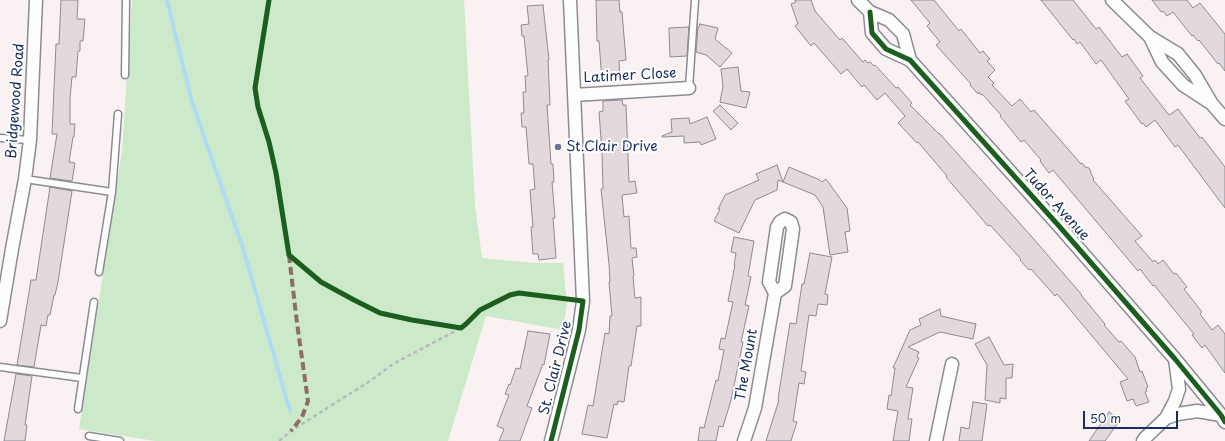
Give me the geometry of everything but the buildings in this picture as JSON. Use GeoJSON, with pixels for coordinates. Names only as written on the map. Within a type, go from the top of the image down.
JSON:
{"type":"FeatureCollection","features":[{"type":"Feature","properties":{"kind":"street","name":"Bridgewood Road"},"geometry":{"type":"LineString","coordinates":[[0,321],[12,248],[26,179],[30,140],[36,0]]}},
{"type":"Feature","properties":{"kind":"street","name":"St. Clair Drive"},"geometry":{"type":"LineString","coordinates":[[551,441],[579,330],[583,301],[570,0]]}},
{"type":"Feature","properties":{"kind":"street","name":"Tudor Avenue"},"geometry":{"type":"LineString","coordinates":[[858,0],[870,12],[889,20],[903,34],[910,60]]}},
{"type":"Feature","properties":{"kind":"street"},"geometry":{"type":"LineString","coordinates":[[1112,0],[1150,37],[1178,54],[1195,75],[1212,104],[1225,119]]}},
{"type":"Feature","properties":{"kind":"street","name":"Tudor Avenue"},"geometry":{"type":"LineString","coordinates":[[870,12],[872,33],[886,49],[910,60],[1059,226],[1175,359],[1223,418]]}},
{"type":"Feature","properties":{"kind":"street"},"geometry":{"type":"LineString","coordinates":[[1150,37],[1162,62],[1183,85],[1212,104]]}},
{"type":"Feature","properties":{"kind":"street","name":"Latimer Close"},"geometry":{"type":"LineString","coordinates":[[574,95],[689,88]]}},
{"type":"Feature","properties":{"kind":"street","name":"The Mount"},"geometry":{"type":"LineString","coordinates":[[744,441],[755,408],[775,293],[769,282],[777,227],[780,222],[785,219],[791,222],[793,229],[785,286],[775,293]]}},
{"type":"Feature","properties":{"kind":"street"},"geometry":{"type":"LineString","coordinates":[[1143,441],[1166,418],[1175,401],[1179,389],[1175,359]]}},
{"type":"Feature","properties":{"kind":"street"},"geometry":{"type":"LineString","coordinates":[[936,441],[952,364]]}},
{"type":"Feature","properties":{"kind":"street"},"geometry":{"type":"LineString","coordinates":[[1166,418],[1178,414],[1197,411],[1223,418]]}},
{"type":"Feature","properties":{"kind":"lane"},"geometry":{"type":"LineString","coordinates":[[125,75],[126,0]]}},
{"type":"Feature","properties":{"kind":"lane"},"geometry":{"type":"LineString","coordinates":[[689,88],[695,0]]}},
{"type":"Feature","properties":{"kind":"lane"},"geometry":{"type":"LineString","coordinates":[[99,272],[112,192],[118,114]]}},
{"type":"Feature","properties":{"kind":"lane"},"geometry":{"type":"LineString","coordinates":[[0,138],[30,140]]}},
{"type":"Feature","properties":{"kind":"lane"},"geometry":{"type":"LineString","coordinates":[[26,179],[112,192]]}},
{"type":"Feature","properties":{"kind":"lane"},"geometry":{"type":"LineString","coordinates":[[78,409],[94,302]]}},
{"type":"Feature","properties":{"kind":"lane"},"geometry":{"type":"LineString","coordinates":[[0,367],[82,378]]}},
{"type":"Feature","properties":{"kind":"lane"},"geometry":{"type":"LineString","coordinates":[[89,436],[120,441]]}},
{"type":"Feature","properties":{"kind":"path"},"geometry":{"type":"LineString","coordinates":[[279,441],[291,431],[370,381],[393,364],[461,328],[480,310],[510,295],[519,293],[583,301]]}},
{"type":"Feature","properties":{"kind":"green space"},"geometry":{"type":"Polygon","coordinates":[[[132,0],[464,0],[475,205],[482,258],[535,263],[563,263],[567,305],[563,330],[486,316],[448,441],[155,441],[79,429],[122,151],[132,0]]]}},
{"type":"Feature","properties":{"kind":"waterway"},"geometry":{"type":"LineString","coordinates":[[167,0],[192,102],[243,248],[290,411]]}},
{"type":"Feature","properties":{"kind":"marked path"},"geometry":{"type":"LineString","coordinates":[[289,255],[308,401],[302,417],[291,431]]}},
{"type":"Feature","properties":{"kind":"cycle path"},"geometry":{"type":"LineString","coordinates":[[269,0],[255,88],[258,107],[269,142],[276,173],[289,255],[321,282],[380,313],[461,328],[480,310],[510,295],[519,293],[583,301],[579,330],[551,441]]}},
{"type":"Feature","properties":{"kind":"cycle path"},"geometry":{"type":"LineString","coordinates":[[870,12],[872,33],[886,49],[910,60],[1059,226],[1175,359],[1221,415],[1225,422]]}},
{"type":"Feature","properties":{"kind":"place","name":"St.Clair Drive"},"geometry":{"type":"Point","coordinates":[558,147]}}]}
